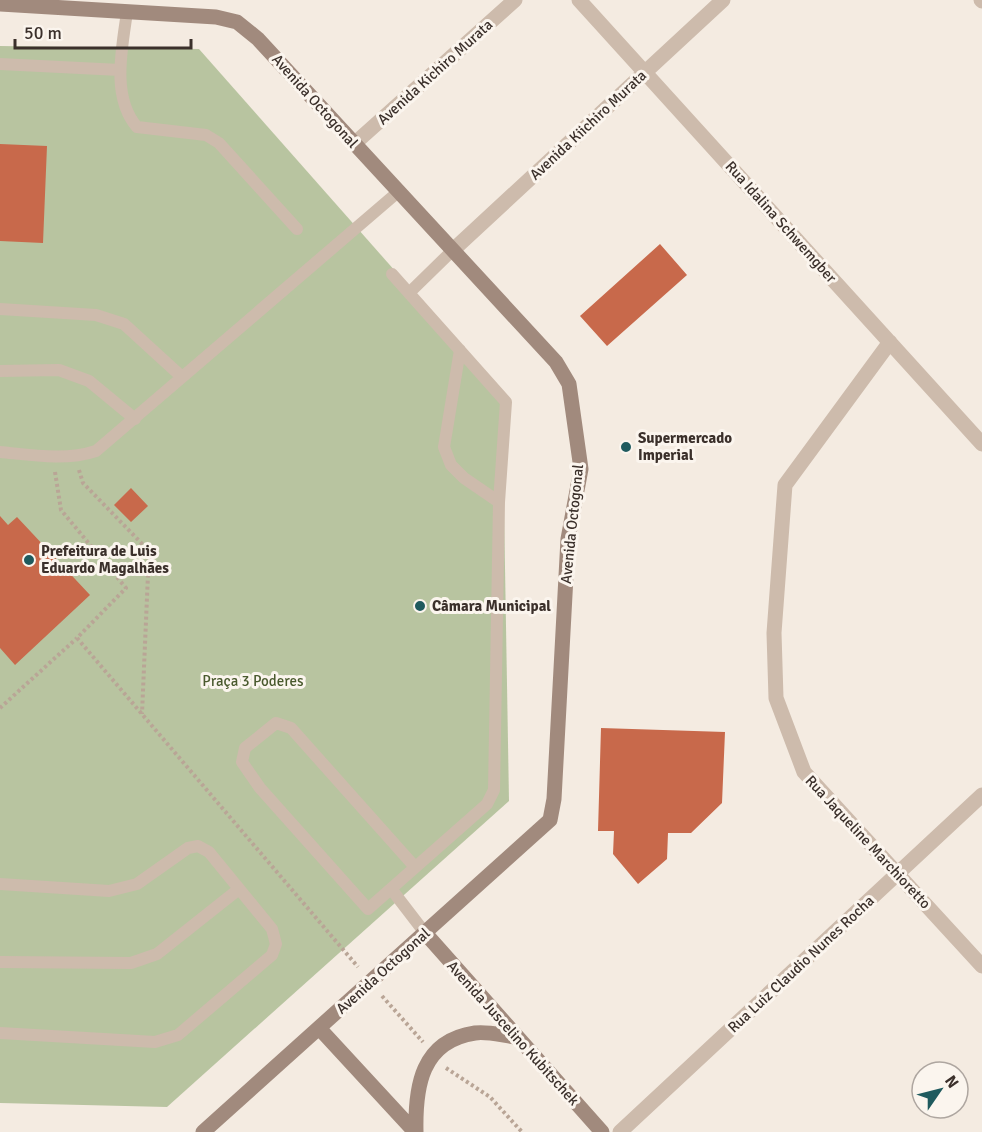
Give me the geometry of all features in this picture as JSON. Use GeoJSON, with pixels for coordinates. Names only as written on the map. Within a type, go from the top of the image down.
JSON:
{"type":"FeatureCollection","features":[{"type":"Feature","properties":{"kind":"main road","name":"Avenida Octogonal"},"geometry":{"type":"LineString","coordinates":[[0,4],[216,17],[237,22],[258,39],[556,362],[569,384],[581,469],[568,539],[554,799],[550,820],[203,1132]]}},
{"type":"Feature","properties":{"kind":"main road","name":"Avenida Juscelino Kubitschek"},"geometry":{"type":"LineString","coordinates":[[425,933],[602,1132]]}},
{"type":"Feature","properties":{"kind":"main road"},"geometry":{"type":"LineString","coordinates":[[319,1028],[415,1132]]}},
{"type":"Feature","properties":{"kind":"main road"},"geometry":{"type":"LineString","coordinates":[[415,1132],[418,1081],[434,1055],[448,1041],[477,1033],[517,1037]]}},
{"type":"Feature","properties":{"kind":"street","name":"Avenida Kichiro Murata"},"geometry":{"type":"LineString","coordinates":[[354,144],[516,0]]}},
{"type":"Feature","properties":{"kind":"street","name":"Rua Idalina Schwemgber"},"geometry":{"type":"LineString","coordinates":[[579,0],[982,444]]}},
{"type":"Feature","properties":{"kind":"street","name":"Avenida Kiichiro Murata"},"geometry":{"type":"LineString","coordinates":[[452,251],[723,0]]}},
{"type":"Feature","properties":{"kind":"street","name":"Rua Jaqueline Marchioretto"},"geometry":{"type":"LineString","coordinates":[[890,342],[785,485],[774,633],[776,698],[804,772],[982,966]]}},
{"type":"Feature","properties":{"kind":"street","name":"Rua Luiz Claudio Nunes Rocha"},"geometry":{"type":"LineString","coordinates":[[620,1132],[982,795]]}},
{"type":"Feature","properties":{"kind":"lane"},"geometry":{"type":"LineString","coordinates":[[128,12],[120,69],[128,117],[137,127],[206,135],[219,143],[297,229]]}},
{"type":"Feature","properties":{"kind":"lane"},"geometry":{"type":"LineString","coordinates":[[0,64],[120,69]]}},
{"type":"Feature","properties":{"kind":"lane"},"geometry":{"type":"LineString","coordinates":[[0,452],[53,456],[84,455],[96,452],[398,192]]}},
{"type":"Feature","properties":{"kind":"lane"},"geometry":{"type":"LineString","coordinates":[[409,293],[452,251]]}},
{"type":"Feature","properties":{"kind":"lane"},"geometry":{"type":"LineString","coordinates":[[392,274],[506,402],[498,502],[494,789],[487,804],[368,909],[260,788],[242,762],[246,748],[276,723],[291,728],[415,867]]}},
{"type":"Feature","properties":{"kind":"lane"},"geometry":{"type":"LineString","coordinates":[[0,309],[96,315],[124,324],[182,377]]}},
{"type":"Feature","properties":{"kind":"lane"},"geometry":{"type":"LineString","coordinates":[[460,350],[444,447],[451,465],[464,478],[498,502]]}},
{"type":"Feature","properties":{"kind":"lane"},"geometry":{"type":"LineString","coordinates":[[0,371],[59,370],[89,381],[135,419]]}},
{"type":"Feature","properties":{"kind":"lane"},"geometry":{"type":"LineString","coordinates":[[0,884],[110,891],[137,884],[188,848],[198,846],[209,852],[272,929],[276,944],[272,955],[178,1035],[155,1042],[0,1033]]}},
{"type":"Feature","properties":{"kind":"lane"},"geometry":{"type":"LineString","coordinates":[[0,963],[131,963],[157,954],[239,889]]}},
{"type":"Feature","properties":{"kind":"lane"},"geometry":{"type":"LineString","coordinates":[[392,890],[425,933]]}},
{"type":"Feature","properties":{"kind":"path"},"geometry":{"type":"LineString","coordinates":[[84,455],[79,470],[82,483],[149,551],[142,714]]}},
{"type":"Feature","properties":{"kind":"path"},"geometry":{"type":"LineString","coordinates":[[0,708],[126,588],[61,510],[53,456]]}},
{"type":"Feature","properties":{"kind":"path"},"geometry":{"type":"LineString","coordinates":[[76,638],[445,1068],[490,1097],[522,1132]]}},
{"type":"Feature","properties":{"kind":"green space","name":"Praça 3 Poderes"},"geometry":{"type":"Polygon","coordinates":[[[0,46],[199,49],[502,392],[509,801],[167,1107],[0,1103],[0,46]]]}},
{"type":"Feature","properties":{"kind":"building"},"geometry":{"type":"Polygon","coordinates":[[[0,144],[47,146],[43,243],[0,241],[0,144]]]}},
{"type":"Feature","properties":{"kind":"building"},"geometry":{"type":"Polygon","coordinates":[[[660,244],[687,275],[607,346],[580,316],[660,244]]]}},
{"type":"Feature","properties":{"kind":"building"},"geometry":{"type":"Polygon","coordinates":[[[131,488],[148,506],[131,522],[114,505],[131,488]]]}},
{"type":"Feature","properties":{"kind":"building","name":"Prefeitura de Luis Eduardo Magalhães"},"geometry":{"type":"Polygon","coordinates":[[[0,516],[8,525],[17,517],[90,595],[15,665],[0,648],[0,516]]]}},
{"type":"Feature","properties":{"kind":"building"},"geometry":{"type":"Polygon","coordinates":[[[601,728],[725,732],[722,803],[691,833],[668,833],[667,859],[638,884],[613,854],[614,831],[598,831],[601,728]]]}},
{"type":"Feature","properties":{"kind":"place","name":"Supermercado Imperial"},"geometry":{"type":"Point","coordinates":[626,447]}},
{"type":"Feature","properties":{"kind":"place","name":"Prefeitura de Luis Eduardo Magalhães"},"geometry":{"type":"Point","coordinates":[29,560]}},
{"type":"Feature","properties":{"kind":"place","name":"Câmara Municipal"},"geometry":{"type":"Point","coordinates":[420,606]}}]}
